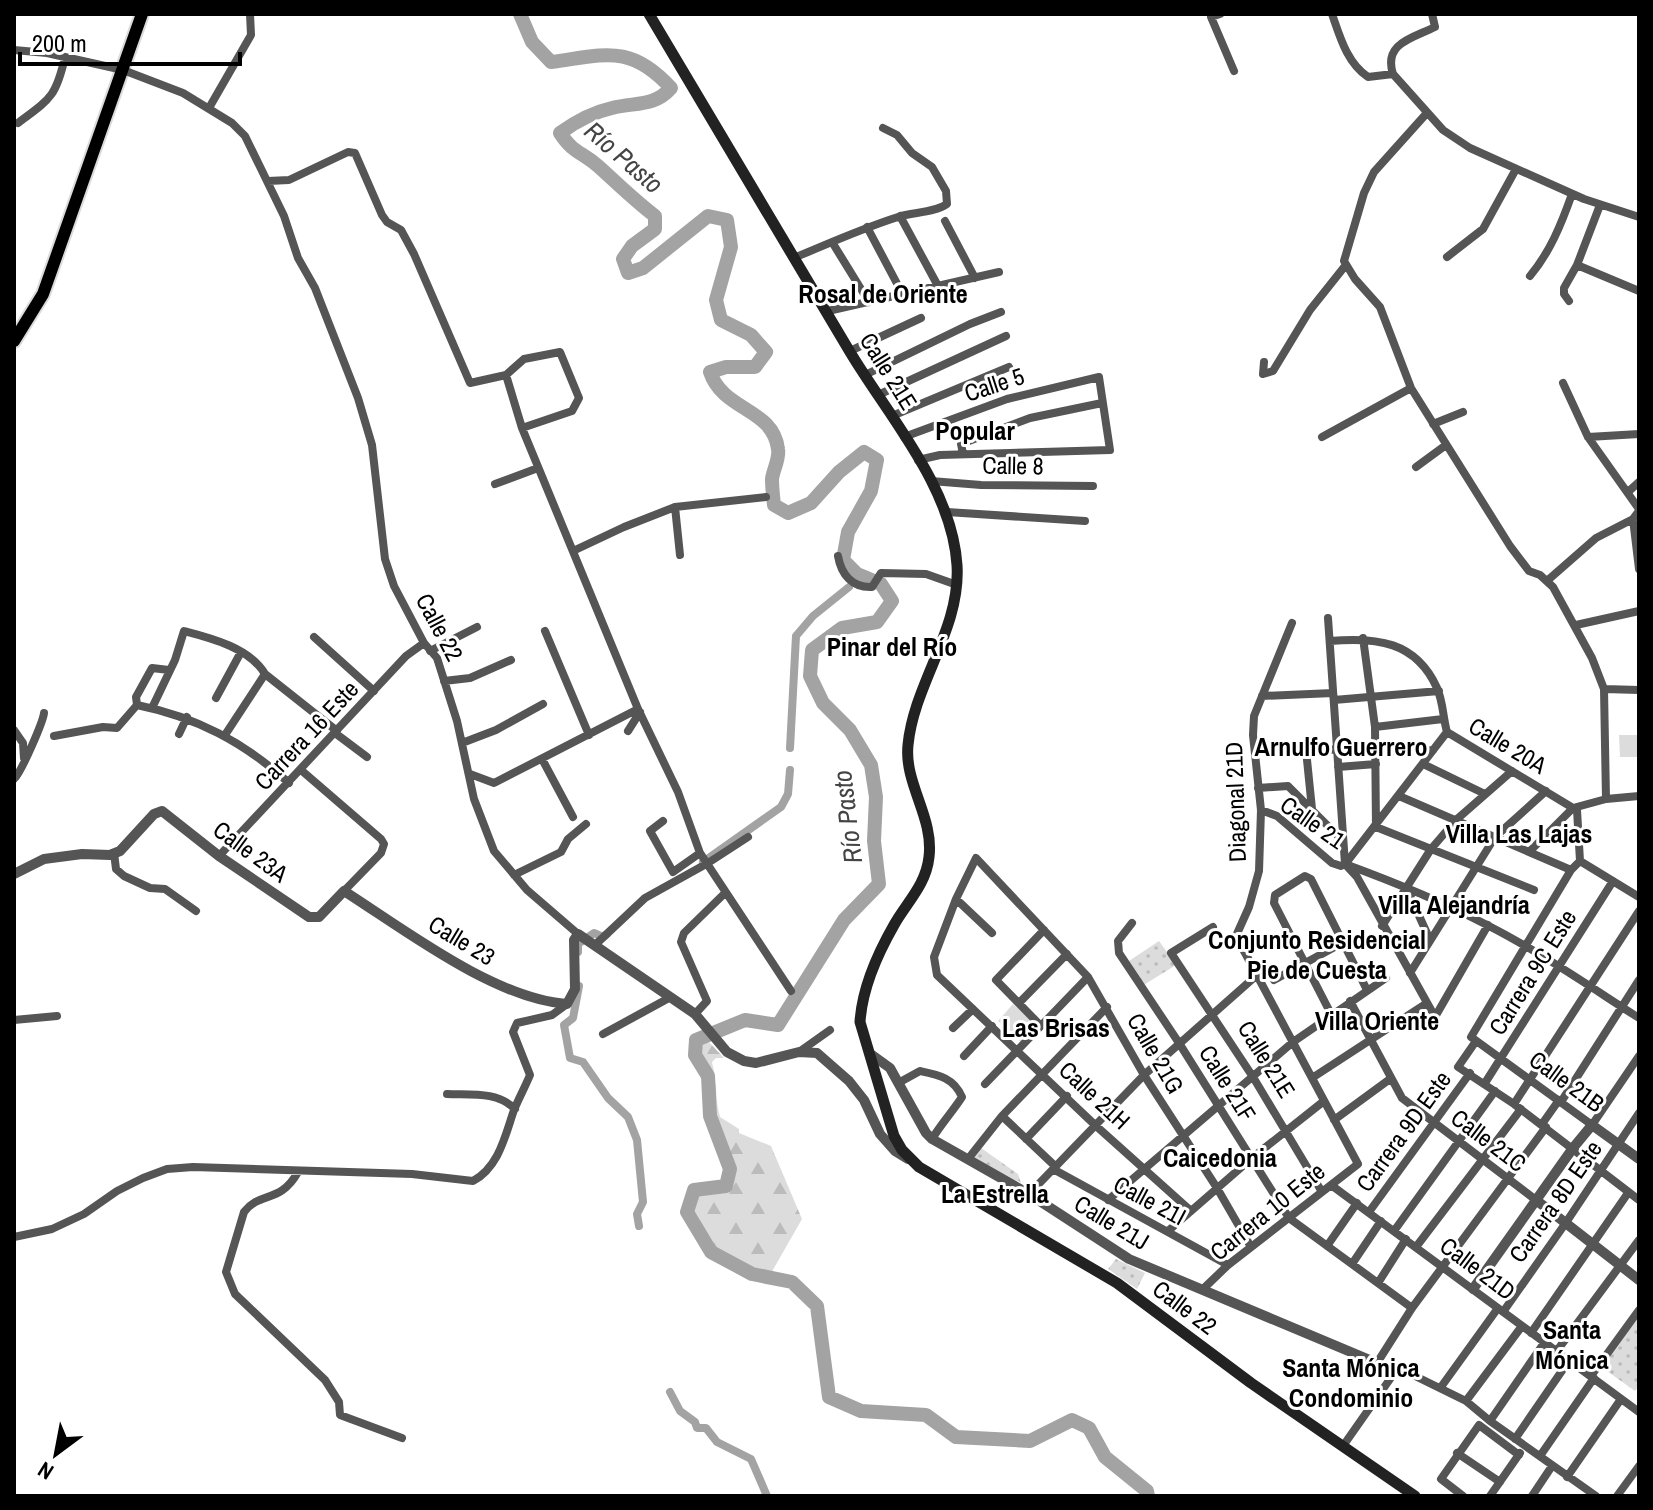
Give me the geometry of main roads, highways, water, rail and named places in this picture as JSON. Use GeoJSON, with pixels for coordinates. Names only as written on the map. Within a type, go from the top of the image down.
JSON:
{"type":"FeatureCollection","features":[{"type":"Feature","properties":{"kind":"highway"},"geometry":{"type":"LineString","coordinates":[[14,341],[43,294],[142,14]]}},
{"type":"Feature","properties":{"kind":"main road","name":"Calle 21E"},"geometry":{"type":"LineString","coordinates":[[649,14],[947,512],[953,533],[957,585],[945,633],[911,727],[908,770],[925,817],[930,854],[921,886],[910,903]]}},
{"type":"Feature","properties":{"kind":"main road","name":"Calle 22"},"geometry":{"type":"LineString","coordinates":[[910,903],[884,943],[861,1006],[860,1022],[894,1136],[902,1150],[919,1167],[1117,1283],[1251,1383],[1415,1496]]}},
{"type":"Feature","properties":{"kind":"waterway","name":"Río Pasto"},"geometry":{"type":"LineString","coordinates":[[520,14],[532,42],[551,62],[601,55],[629,58],[642,64],[671,88],[651,101],[592,115],[560,133],[574,149],[655,216],[655,229],[632,246],[623,259],[628,273],[643,268],[708,216],[727,220],[731,247],[716,300],[721,320],[751,335],[766,352],[755,367],[726,367],[710,372],[725,395],[758,417],[774,436],[778,453],[772,479],[774,505],[788,513],[811,503],[839,472],[864,452],[877,460],[871,491],[848,532],[843,560],[857,574],[881,584],[892,601],[877,622],[842,628],[812,650],[810,676],[823,703],[850,730],[871,765],[876,797],[874,841],[879,884],[844,920],[778,1025],[745,1020],[696,1040],[695,1055],[708,1076],[710,1116],[730,1169],[726,1186],[694,1190],[687,1212],[711,1252],[752,1274],[792,1282],[817,1306],[829,1397],[861,1411],[926,1415],[956,1437],[1030,1441],[1072,1420],[1089,1428],[1105,1457],[1147,1491],[1148,1496]]}},
{"type":"Feature","properties":{"kind":"waterway"},"geometry":{"type":"LineString","coordinates":[[790,748],[796,636],[813,616],[849,587]]}},
{"type":"Feature","properties":{"kind":"waterway"},"geometry":{"type":"LineString","coordinates":[[703,862],[781,807],[788,794],[790,770]]}},
{"type":"Feature","properties":{"kind":"waterway"},"geometry":{"type":"LineString","coordinates":[[578,952],[578,944],[594,933],[603,937],[607,934]]}},
{"type":"Feature","properties":{"kind":"waterway"},"geometry":{"type":"LineString","coordinates":[[579,986],[573,1018],[564,1025],[570,1058],[583,1062],[608,1098],[628,1117],[637,1140],[643,1202],[637,1214],[639,1226]]}},
{"type":"Feature","properties":{"kind":"waterway"},"geometry":{"type":"LineString","coordinates":[[670,1392],[680,1411],[695,1422],[697,1428],[706,1428],[717,1442],[751,1459],[767,1496]]}},
{"type":"Feature","properties":{"kind":"district","name":"Rosal de Oriente"},"geometry":{"type":"Point","coordinates":[883,293]}},
{"type":"Feature","properties":{"kind":"district","name":"Popular"},"geometry":{"type":"Point","coordinates":[975,430]}},
{"type":"Feature","properties":{"kind":"district","name":"Pinar del Río"},"geometry":{"type":"Point","coordinates":[892,646]}},
{"type":"Feature","properties":{"kind":"district","name":"Arnulfo Guerrero"},"geometry":{"type":"Point","coordinates":[1341,746]}},
{"type":"Feature","properties":{"kind":"district","name":"Villa Las Lajas"},"geometry":{"type":"Point","coordinates":[1519,833]}},
{"type":"Feature","properties":{"kind":"district","name":"Villa Alejandría"},"geometry":{"type":"Point","coordinates":[1454,904]}},
{"type":"Feature","properties":{"kind":"district","name":"Conjunto Residencial Pie de Cuesta"},"geometry":{"type":"Point","coordinates":[1317,954]}},
{"type":"Feature","properties":{"kind":"district","name":"Villa Oriente"},"geometry":{"type":"Point","coordinates":[1377,1020]}},
{"type":"Feature","properties":{"kind":"district","name":"Las Brisas"},"geometry":{"type":"Point","coordinates":[1056,1027]}},
{"type":"Feature","properties":{"kind":"district","name":"Caicedonia"},"geometry":{"type":"Point","coordinates":[1220,1157]}},
{"type":"Feature","properties":{"kind":"district","name":"La Estrella"},"geometry":{"type":"Point","coordinates":[995,1193]}},
{"type":"Feature","properties":{"kind":"district","name":"Santa Mónica"},"geometry":{"type":"Point","coordinates":[1572,1344]}},
{"type":"Feature","properties":{"kind":"district","name":"Santa Mónica Condominio"},"geometry":{"type":"Point","coordinates":[1351,1382]}}]}
